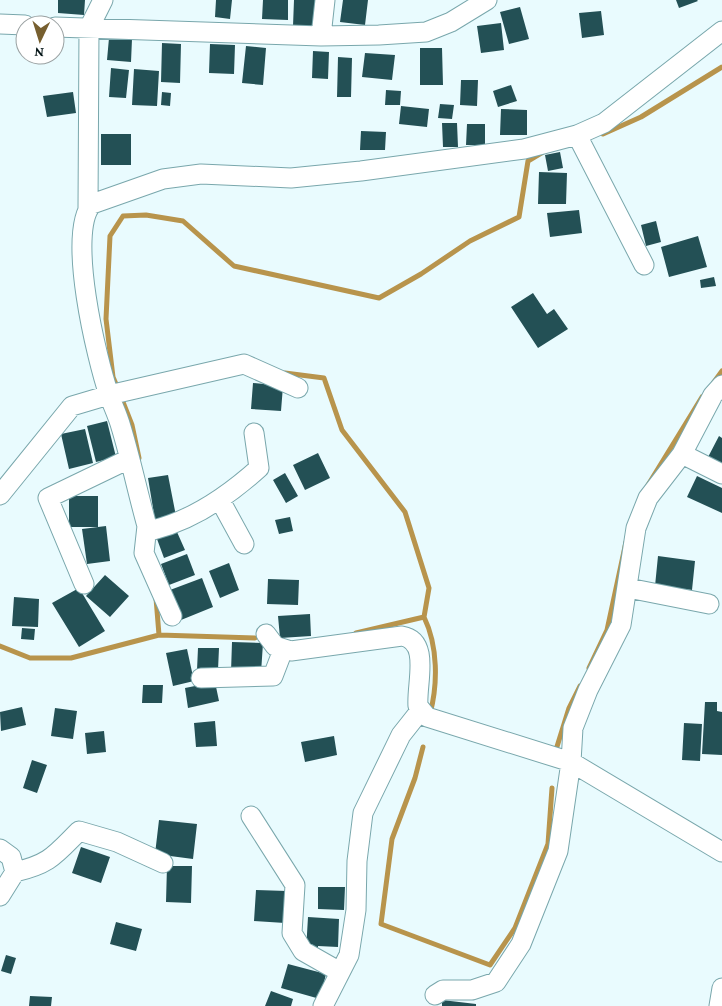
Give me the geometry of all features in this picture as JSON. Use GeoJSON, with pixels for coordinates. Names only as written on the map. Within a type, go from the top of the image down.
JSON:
{"type":"FeatureCollection","features":[{"type":"Feature","properties":{"kind":"street"},"geometry":{"type":"LineString","coordinates":[[103,0],[90,28],[88,208],[81,234],[82,259],[92,325],[109,394],[121,426],[147,526],[145,527],[144,553],[172,616]]}},
{"type":"Feature","properties":{"kind":"street"},"geometry":{"type":"LineString","coordinates":[[321,36],[325,0]]}},
{"type":"Feature","properties":{"kind":"street"},"geometry":{"type":"LineString","coordinates":[[65,27],[321,36],[426,32],[451,22],[487,0]]}},
{"type":"Feature","properties":{"kind":"street"},"geometry":{"type":"LineString","coordinates":[[0,24],[15,25]]}},
{"type":"Feature","properties":{"kind":"street"},"geometry":{"type":"LineString","coordinates":[[88,208],[98,200],[163,179],[201,174],[291,178],[361,171],[524,149],[577,135],[604,122],[722,31]]}},
{"type":"Feature","properties":{"kind":"street"},"geometry":{"type":"LineString","coordinates":[[577,135],[644,266]]}},
{"type":"Feature","properties":{"kind":"street"},"geometry":{"type":"LineString","coordinates":[[0,495],[72,406],[109,394],[244,364],[298,388]]}},
{"type":"Feature","properties":{"kind":"street"},"geometry":{"type":"LineString","coordinates":[[435,995],[443,990],[472,990],[496,982],[520,944],[558,851],[571,762],[573,728],[588,690],[621,625],[636,528],[648,498],[682,454],[713,395],[722,385]]}},
{"type":"Feature","properties":{"kind":"street"},"geometry":{"type":"LineString","coordinates":[[147,526],[154,530],[160,528],[220,500],[234,490],[259,468],[254,433]]}},
{"type":"Feature","properties":{"kind":"street"},"geometry":{"type":"LineString","coordinates":[[682,454],[722,474]]}},
{"type":"Feature","properties":{"kind":"street"},"geometry":{"type":"LineString","coordinates":[[84,584],[48,498],[129,459]]}},
{"type":"Feature","properties":{"kind":"street"},"geometry":{"type":"LineString","coordinates":[[220,500],[244,544]]}},
{"type":"Feature","properties":{"kind":"street"},"geometry":{"type":"LineString","coordinates":[[628,588],[709,604]]}},
{"type":"Feature","properties":{"kind":"street"},"geometry":{"type":"LineString","coordinates":[[266,634],[275,646],[283,650],[317,649],[402,636],[408,637],[420,649],[417,700],[420,711],[427,717],[571,762],[722,852]]}},
{"type":"Feature","properties":{"kind":"street"},"geometry":{"type":"LineString","coordinates":[[201,678],[273,676],[283,650]]}},
{"type":"Feature","properties":{"kind":"street"},"geometry":{"type":"LineString","coordinates":[[323,1006],[349,955],[363,813],[401,735],[420,711]]}},
{"type":"Feature","properties":{"kind":"street"},"geometry":{"type":"LineString","coordinates":[[251,816],[295,885],[292,933],[303,951],[340,972]]}},
{"type":"Feature","properties":{"kind":"street"},"geometry":{"type":"LineString","coordinates":[[15,872],[38,866],[52,858],[79,831],[117,842],[163,863]]}},
{"type":"Feature","properties":{"kind":"street"},"geometry":{"type":"LineString","coordinates":[[0,849],[12,857],[15,872],[0,896]]}},
{"type":"Feature","properties":{"kind":"street"},"geometry":{"type":"LineString","coordinates":[[719,1006],[722,988]]}},
{"type":"Feature","properties":{"kind":"building"},"geometry":{"type":"Polygon","coordinates":[[[58,0],[85,0],[84,15],[58,13],[58,0]]]}},
{"type":"Feature","properties":{"kind":"building"},"geometry":{"type":"Polygon","coordinates":[[[216,0],[232,0],[230,19],[215,17],[216,0]]]}},
{"type":"Feature","properties":{"kind":"building"},"geometry":{"type":"Polygon","coordinates":[[[263,0],[288,0],[288,20],[262,19],[263,0]]]}},
{"type":"Feature","properties":{"kind":"building"},"geometry":{"type":"Polygon","coordinates":[[[294,0],[320,0],[319,27],[293,26],[294,0]]]}},
{"type":"Feature","properties":{"kind":"building"},"geometry":{"type":"Polygon","coordinates":[[[343,0],[368,0],[365,25],[340,22],[343,0]]]}},
{"type":"Feature","properties":{"kind":"building"},"geometry":{"type":"Polygon","coordinates":[[[676,0],[697,0],[698,1],[679,8],[676,0]]]}},
{"type":"Feature","properties":{"kind":"building"},"geometry":{"type":"Polygon","coordinates":[[[520,7],[529,39],[509,44],[500,12],[520,7]]]}},
{"type":"Feature","properties":{"kind":"building"},"geometry":{"type":"Polygon","coordinates":[[[601,11],[604,35],[582,38],[579,13],[601,11]]]}},
{"type":"Feature","properties":{"kind":"building"},"geometry":{"type":"Polygon","coordinates":[[[501,23],[504,50],[481,53],[477,26],[501,23]]]}},
{"type":"Feature","properties":{"kind":"building"},"geometry":{"type":"Polygon","coordinates":[[[109,38],[132,39],[131,62],[107,60],[109,38]]]}},
{"type":"Feature","properties":{"kind":"building"},"geometry":{"type":"Polygon","coordinates":[[[162,43],[181,44],[180,83],[161,82],[162,43]]]}},
{"type":"Feature","properties":{"kind":"building"},"geometry":{"type":"Polygon","coordinates":[[[210,44],[235,45],[234,74],[209,73],[210,44]]]}},
{"type":"Feature","properties":{"kind":"building"},"geometry":{"type":"Polygon","coordinates":[[[246,46],[266,48],[263,85],[242,83],[246,46]]]}},
{"type":"Feature","properties":{"kind":"building"},"geometry":{"type":"Polygon","coordinates":[[[420,48],[442,48],[443,85],[420,85],[420,48]]]}},
{"type":"Feature","properties":{"kind":"building"},"geometry":{"type":"Polygon","coordinates":[[[313,51],[329,52],[328,79],[312,78],[313,51]]]}},
{"type":"Feature","properties":{"kind":"building"},"geometry":{"type":"Polygon","coordinates":[[[365,53],[395,55],[392,80],[362,77],[365,53]]]}},
{"type":"Feature","properties":{"kind":"building"},"geometry":{"type":"Polygon","coordinates":[[[338,57],[352,58],[351,97],[337,97],[338,57]]]}},
{"type":"Feature","properties":{"kind":"building"},"geometry":{"type":"Polygon","coordinates":[[[111,68],[129,70],[126,98],[109,97],[111,68]]]}},
{"type":"Feature","properties":{"kind":"building"},"geometry":{"type":"Polygon","coordinates":[[[134,69],[159,71],[157,106],[132,105],[134,69]]]}},
{"type":"Feature","properties":{"kind":"building"},"geometry":{"type":"Polygon","coordinates":[[[461,80],[478,80],[477,106],[460,105],[461,80]]]}},
{"type":"Feature","properties":{"kind":"building"},"geometry":{"type":"Polygon","coordinates":[[[511,85],[517,101],[498,107],[493,91],[511,85]]]}},
{"type":"Feature","properties":{"kind":"building"},"geometry":{"type":"Polygon","coordinates":[[[386,90],[401,91],[400,105],[385,105],[386,90]]]}},
{"type":"Feature","properties":{"kind":"building"},"geometry":{"type":"Polygon","coordinates":[[[73,92],[76,113],[47,117],[43,96],[73,92]]]}},
{"type":"Feature","properties":{"kind":"building"},"geometry":{"type":"Polygon","coordinates":[[[162,92],[171,93],[170,106],[161,105],[162,92]]]}},
{"type":"Feature","properties":{"kind":"building"},"geometry":{"type":"Polygon","coordinates":[[[440,104],[454,105],[452,119],[438,118],[440,104]]]}},
{"type":"Feature","properties":{"kind":"building"},"geometry":{"type":"Polygon","coordinates":[[[401,106],[429,109],[427,127],[399,124],[401,106]]]}},
{"type":"Feature","properties":{"kind":"building"},"geometry":{"type":"Polygon","coordinates":[[[501,109],[527,110],[527,135],[500,135],[501,109]]]}},
{"type":"Feature","properties":{"kind":"building"},"geometry":{"type":"Polygon","coordinates":[[[442,123],[457,123],[458,147],[443,147],[442,123]]]}},
{"type":"Feature","properties":{"kind":"building"},"geometry":{"type":"Polygon","coordinates":[[[467,124],[485,124],[485,145],[466,145],[467,124]]]}},
{"type":"Feature","properties":{"kind":"building"},"geometry":{"type":"Polygon","coordinates":[[[361,131],[386,132],[385,150],[360,150],[361,131]]]}},
{"type":"Feature","properties":{"kind":"building"},"geometry":{"type":"Polygon","coordinates":[[[101,134],[131,134],[131,165],[101,165],[101,134]]]}},
{"type":"Feature","properties":{"kind":"building"},"geometry":{"type":"Polygon","coordinates":[[[560,152],[563,168],[548,171],[545,155],[560,152]]]}},
{"type":"Feature","properties":{"kind":"building"},"geometry":{"type":"Polygon","coordinates":[[[539,172],[567,173],[566,204],[538,204],[539,172]]]}},
{"type":"Feature","properties":{"kind":"building"},"geometry":{"type":"Polygon","coordinates":[[[579,210],[582,233],[550,237],[547,213],[579,210]]]}},
{"type":"Feature","properties":{"kind":"building"},"geometry":{"type":"Polygon","coordinates":[[[656,221],[661,242],[646,246],[641,225],[656,221]]]}},
{"type":"Feature","properties":{"kind":"building"},"geometry":{"type":"Polygon","coordinates":[[[698,236],[707,267],[669,277],[661,247],[698,236]]]}},
{"type":"Feature","properties":{"kind":"building"},"geometry":{"type":"Polygon","coordinates":[[[714,277],[716,286],[701,288],[700,280],[714,277]]]}},
{"type":"Feature","properties":{"kind":"building"},"geometry":{"type":"Polygon","coordinates":[[[533,293],[547,314],[554,309],[568,329],[538,348],[511,307],[533,293]]]}},
{"type":"Feature","properties":{"kind":"building"},"geometry":{"type":"Polygon","coordinates":[[[253,383],[283,386],[281,411],[251,409],[253,383]]]}},
{"type":"Feature","properties":{"kind":"building"},"geometry":{"type":"Polygon","coordinates":[[[107,421],[116,457],[96,462],[87,426],[107,421]]]}},
{"type":"Feature","properties":{"kind":"building"},"geometry":{"type":"Polygon","coordinates":[[[85,429],[93,463],[69,469],[61,434],[85,429]]]}},
{"type":"Feature","properties":{"kind":"building"},"geometry":{"type":"Polygon","coordinates":[[[719,436],[722,438],[722,469],[706,461],[719,436]]]}},
{"type":"Feature","properties":{"kind":"building"},"geometry":{"type":"Polygon","coordinates":[[[318,453],[330,478],[305,490],[293,465],[318,453]]]}},
{"type":"Feature","properties":{"kind":"building"},"geometry":{"type":"Polygon","coordinates":[[[285,473],[298,496],[286,503],[273,480],[285,473]]]}},
{"type":"Feature","properties":{"kind":"building"},"geometry":{"type":"Polygon","coordinates":[[[168,475],[176,516],[155,520],[148,478],[168,475]]]}},
{"type":"Feature","properties":{"kind":"building"},"geometry":{"type":"Polygon","coordinates":[[[697,476],[722,488],[722,513],[687,497],[697,476]]]}},
{"type":"Feature","properties":{"kind":"building"},"geometry":{"type":"Polygon","coordinates":[[[69,496],[98,496],[98,527],[69,527],[69,496]]]}},
{"type":"Feature","properties":{"kind":"building"},"geometry":{"type":"Polygon","coordinates":[[[290,517],[293,531],[279,534],[275,520],[290,517]]]}},
{"type":"Feature","properties":{"kind":"building"},"geometry":{"type":"Polygon","coordinates":[[[106,526],[110,561],[87,564],[82,529],[106,526]]]}},
{"type":"Feature","properties":{"kind":"building"},"geometry":{"type":"Polygon","coordinates":[[[177,532],[185,550],[164,558],[157,539],[177,532]]]}},
{"type":"Feature","properties":{"kind":"building"},"geometry":{"type":"Polygon","coordinates":[[[187,554],[195,575],[169,585],[161,564],[187,554]]]}},
{"type":"Feature","properties":{"kind":"building"},"geometry":{"type":"Polygon","coordinates":[[[658,556],[695,561],[692,590],[655,586],[658,556]]]}},
{"type":"Feature","properties":{"kind":"building"},"geometry":{"type":"Polygon","coordinates":[[[229,563],[239,590],[220,598],[209,571],[229,563]]]}},
{"type":"Feature","properties":{"kind":"building"},"geometry":{"type":"Polygon","coordinates":[[[105,575],[129,596],[110,617],[86,596],[105,575]]]}},
{"type":"Feature","properties":{"kind":"building"},"geometry":{"type":"Polygon","coordinates":[[[202,578],[213,607],[181,620],[170,590],[202,578]]]}},
{"type":"Feature","properties":{"kind":"building"},"geometry":{"type":"Polygon","coordinates":[[[268,579],[299,580],[298,605],[267,604],[268,579]]]}},
{"type":"Feature","properties":{"kind":"building"},"geometry":{"type":"Polygon","coordinates":[[[79,588],[105,631],[79,647],[52,603],[79,588]]]}},
{"type":"Feature","properties":{"kind":"building"},"geometry":{"type":"Polygon","coordinates":[[[14,597],[39,599],[38,627],[12,626],[14,597]]]}},
{"type":"Feature","properties":{"kind":"building"},"geometry":{"type":"Polygon","coordinates":[[[310,614],[311,636],[280,638],[278,616],[310,614]]]}},
{"type":"Feature","properties":{"kind":"building"},"geometry":{"type":"Polygon","coordinates":[[[22,628],[35,629],[34,640],[21,639],[22,628]]]}},
{"type":"Feature","properties":{"kind":"building"},"geometry":{"type":"Polygon","coordinates":[[[232,642],[263,643],[261,673],[231,672],[232,642]]]}},
{"type":"Feature","properties":{"kind":"building"},"geometry":{"type":"Polygon","coordinates":[[[198,648],[219,648],[218,670],[197,670],[198,648]]]}},
{"type":"Feature","properties":{"kind":"building"},"geometry":{"type":"Polygon","coordinates":[[[187,649],[194,681],[173,686],[166,653],[187,649]]]}},
{"type":"Feature","properties":{"kind":"building"},"geometry":{"type":"Polygon","coordinates":[[[215,682],[219,701],[188,708],[185,688],[215,682]]]}},
{"type":"Feature","properties":{"kind":"building"},"geometry":{"type":"Polygon","coordinates":[[[143,685],[163,685],[162,703],[142,703],[143,685]]]}},
{"type":"Feature","properties":{"kind":"building"},"geometry":{"type":"Polygon","coordinates":[[[705,702],[717,702],[717,711],[722,712],[722,755],[702,754],[705,702]]]}},
{"type":"Feature","properties":{"kind":"building"},"geometry":{"type":"Polygon","coordinates":[[[22,707],[26,725],[1,731],[0,712],[22,707]]]}},
{"type":"Feature","properties":{"kind":"building"},"geometry":{"type":"Polygon","coordinates":[[[55,708],[77,711],[73,739],[51,736],[55,708]]]}},
{"type":"Feature","properties":{"kind":"building"},"geometry":{"type":"Polygon","coordinates":[[[215,721],[217,746],[196,747],[194,723],[215,721]]]}},
{"type":"Feature","properties":{"kind":"building"},"geometry":{"type":"Polygon","coordinates":[[[684,723],[702,724],[700,761],[682,760],[684,723]]]}},
{"type":"Feature","properties":{"kind":"building"},"geometry":{"type":"Polygon","coordinates":[[[104,731],[106,752],[87,754],[85,733],[104,731]]]}},
{"type":"Feature","properties":{"kind":"building"},"geometry":{"type":"Polygon","coordinates":[[[334,736],[337,755],[305,762],[301,742],[334,736]]]}},
{"type":"Feature","properties":{"kind":"building"},"geometry":{"type":"Polygon","coordinates":[[[32,760],[47,765],[37,793],[23,788],[32,760]]]}},
{"type":"Feature","properties":{"kind":"building"},"geometry":{"type":"Polygon","coordinates":[[[159,820],[197,824],[193,859],[155,854],[159,820]]]}},
{"type":"Feature","properties":{"kind":"building"},"geometry":{"type":"Polygon","coordinates":[[[81,847],[110,857],[101,883],[72,873],[81,847]]]}},
{"type":"Feature","properties":{"kind":"building"},"geometry":{"type":"Polygon","coordinates":[[[167,866],[192,866],[191,903],[166,902],[167,866]]]}},
{"type":"Feature","properties":{"kind":"building"},"geometry":{"type":"Polygon","coordinates":[[[318,887],[345,887],[344,910],[318,909],[318,887]]]}},
{"type":"Feature","properties":{"kind":"building"},"geometry":{"type":"Polygon","coordinates":[[[256,890],[287,891],[285,923],[254,921],[256,890]]]}},
{"type":"Feature","properties":{"kind":"building"},"geometry":{"type":"Polygon","coordinates":[[[308,917],[339,919],[338,947],[318,946],[318,952],[306,951],[308,917]]]}},
{"type":"Feature","properties":{"kind":"building"},"geometry":{"type":"Polygon","coordinates":[[[116,922],[142,929],[136,951],[110,944],[116,922]]]}},
{"type":"Feature","properties":{"kind":"building"},"geometry":{"type":"Polygon","coordinates":[[[6,955],[16,958],[11,974],[1,971],[6,955]]]}},
{"type":"Feature","properties":{"kind":"building"},"geometry":{"type":"Polygon","coordinates":[[[288,964],[326,974],[320,999],[281,988],[288,964]]]}},
{"type":"Feature","properties":{"kind":"building"},"geometry":{"type":"Polygon","coordinates":[[[271,991],[293,999],[291,1006],[265,1006],[271,991]]]}},
{"type":"Feature","properties":{"kind":"building"},"geometry":{"type":"Polygon","coordinates":[[[30,996],[52,997],[51,1006],[29,1006],[30,996]]]}},
{"type":"Feature","properties":{"kind":"building"},"geometry":{"type":"Polygon","coordinates":[[[442,1000],[476,1004],[476,1006],[442,1006],[442,1000]]]}},
{"type":"Feature","properties":{"kind":"waterway"},"geometry":{"type":"LineString","coordinates":[[603,134],[641,117],[722,67]]}},
{"type":"Feature","properties":{"kind":"waterway"},"geometry":{"type":"LineString","coordinates":[[118,389],[113,377],[106,319],[110,236],[123,216],[146,215],[183,221],[234,266],[379,298],[421,274],[470,241],[519,217],[528,161],[543,152]]}},
{"type":"Feature","properties":{"kind":"waterway"},"geometry":{"type":"LineString","coordinates":[[714,382],[722,371]]}},
{"type":"Feature","properties":{"kind":"waterway"},"geometry":{"type":"LineString","coordinates":[[285,373],[324,378],[342,430],[405,512],[429,588],[424,617]]}},
{"type":"Feature","properties":{"kind":"waterway"},"geometry":{"type":"LineString","coordinates":[[121,397],[132,425],[139,458]]}},
{"type":"Feature","properties":{"kind":"waterway"},"geometry":{"type":"LineString","coordinates":[[648,485],[702,397]]}},
{"type":"Feature","properties":{"kind":"waterway"},"geometry":{"type":"LineString","coordinates":[[589,668],[607,630],[626,542]]}},
{"type":"Feature","properties":{"kind":"waterway"},"geometry":{"type":"LineString","coordinates":[[156,598],[159,635]]}},
{"type":"Feature","properties":{"kind":"waterway"},"geometry":{"type":"LineString","coordinates":[[356,633],[424,617],[432,640],[435,665],[433,702],[430,714]]}},
{"type":"Feature","properties":{"kind":"waterway"},"geometry":{"type":"LineString","coordinates":[[0,646],[30,658],[71,658],[159,635],[255,638]]}},
{"type":"Feature","properties":{"kind":"waterway"},"geometry":{"type":"LineString","coordinates":[[555,753],[569,708],[580,686]]}},
{"type":"Feature","properties":{"kind":"waterway"},"geometry":{"type":"LineString","coordinates":[[423,747],[415,778],[392,839],[381,924],[490,965],[515,928],[548,844],[552,788]]}}]}
